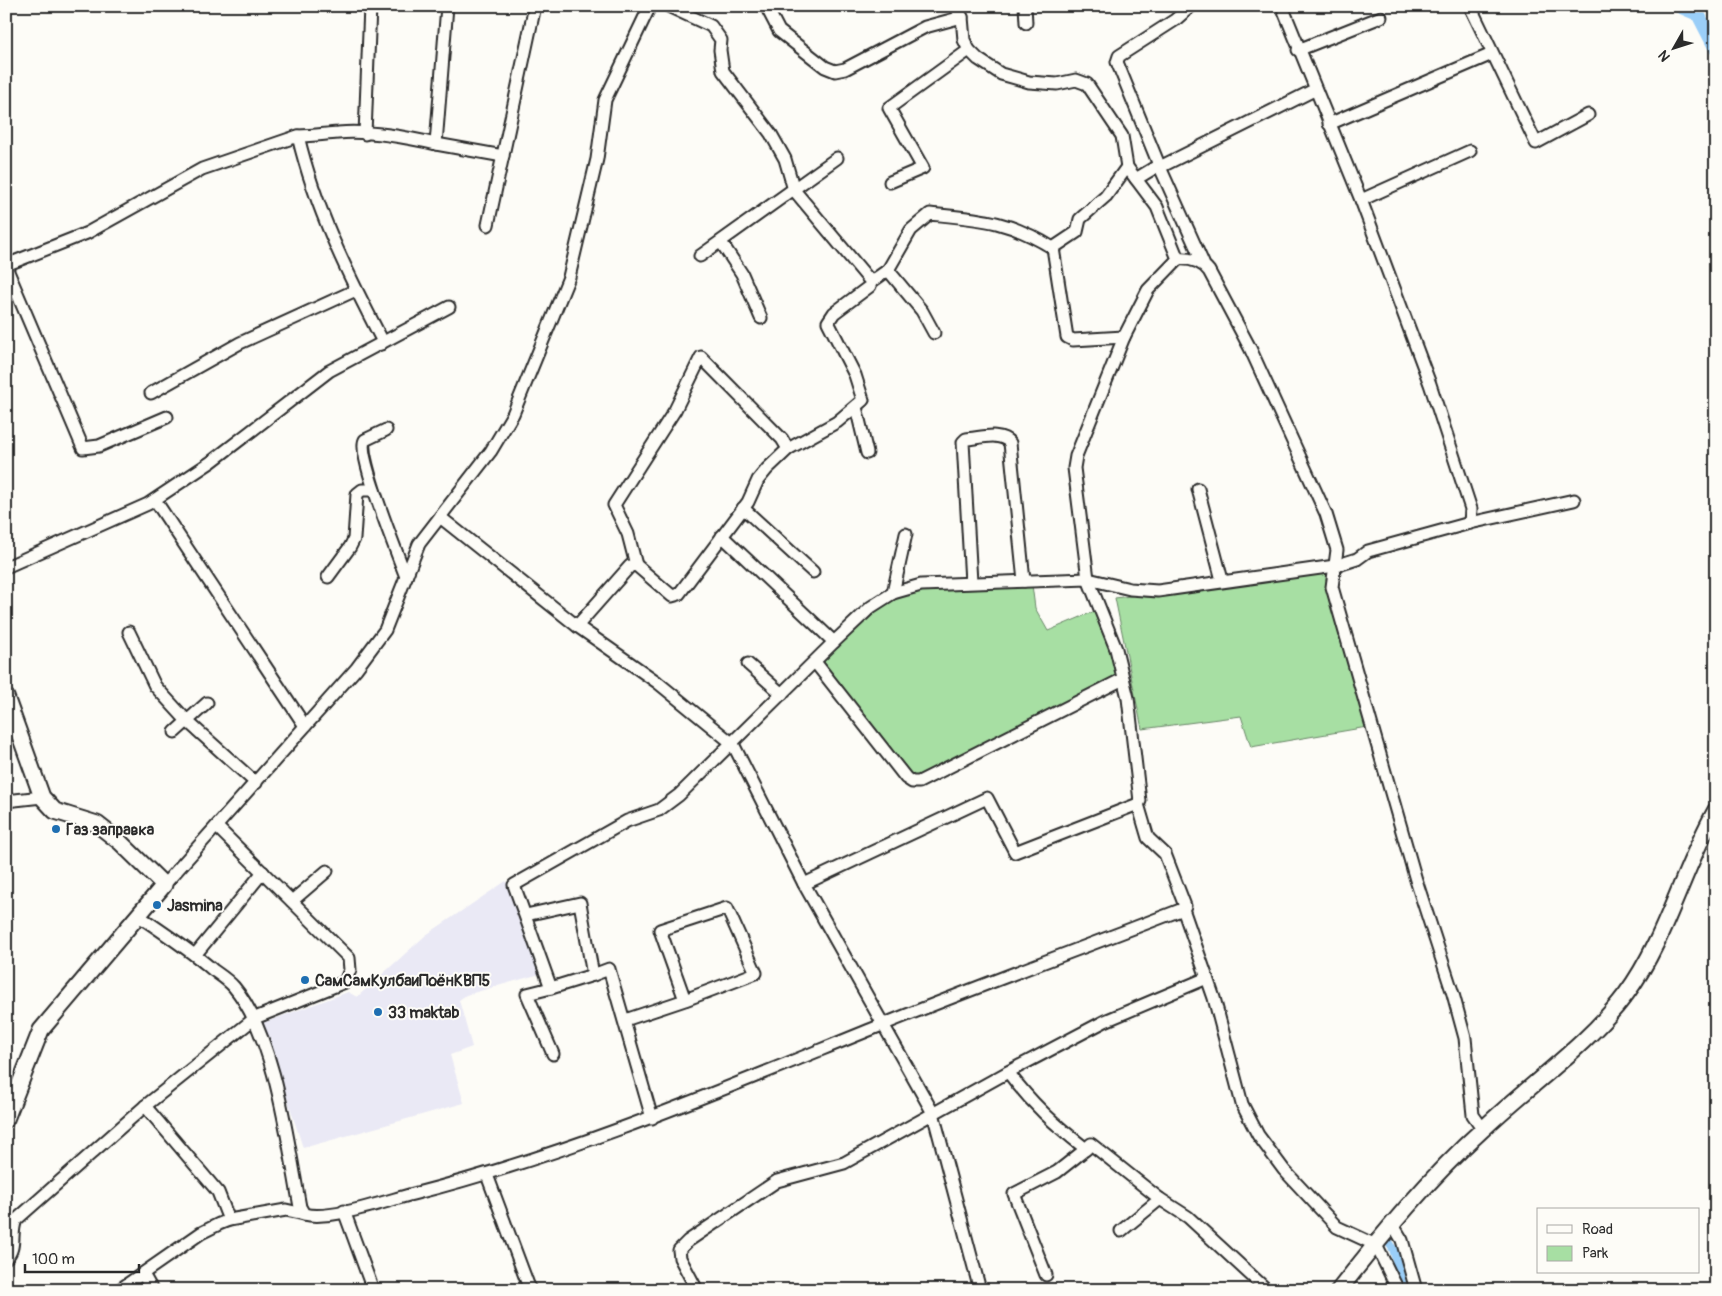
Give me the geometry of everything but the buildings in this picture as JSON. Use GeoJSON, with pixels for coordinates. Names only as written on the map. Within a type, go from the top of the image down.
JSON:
{"type":"FeatureCollection","features":[{"type":"Feature","properties":{"kind":"main road"},"geometry":{"type":"LineString","coordinates":[[6,697],[42,797],[55,811],[97,824],[120,842],[164,885],[41,1030],[6,1119]]}},
{"type":"Feature","properties":{"kind":"main road"},"geometry":{"type":"LineString","coordinates":[[1339,1290],[1425,1187],[1482,1129],[1598,1026],[1627,993],[1645,963],[1716,810]]}},
{"type":"Feature","properties":{"kind":"street"},"geometry":{"type":"LineString","coordinates":[[365,134],[370,6]]}},
{"type":"Feature","properties":{"kind":"street"},"geometry":{"type":"LineString","coordinates":[[436,144],[447,6]]}},
{"type":"Feature","properties":{"kind":"street"},"geometry":{"type":"LineString","coordinates":[[488,225],[535,6]]}},
{"type":"Feature","properties":{"kind":"street"},"geometry":{"type":"LineString","coordinates":[[164,885],[356,669],[385,630],[419,544],[492,451],[513,414],[566,286],[597,160],[605,100],[650,6]]}},
{"type":"Feature","properties":{"kind":"street"},"geometry":{"type":"LineString","coordinates":[[668,6],[711,26],[721,40],[720,50],[723,71],[771,134],[784,159],[794,190],[871,282]]}},
{"type":"Feature","properties":{"kind":"street"},"geometry":{"type":"LineString","coordinates":[[766,6],[780,31],[835,71],[846,69],[925,26],[962,17]]}},
{"type":"Feature","properties":{"kind":"street"},"geometry":{"type":"LineString","coordinates":[[955,6],[962,17],[964,40],[968,50],[1001,74],[1029,82],[1057,84],[1076,80],[1087,84],[1122,136],[1128,167],[1157,207],[1178,259]]}},
{"type":"Feature","properties":{"kind":"street"},"geometry":{"type":"LineString","coordinates":[[1025,6],[1026,23]]}},
{"type":"Feature","properties":{"kind":"street"},"geometry":{"type":"LineString","coordinates":[[1191,6],[1175,20],[1118,56],[1117,62],[1159,165],[1203,263],[1250,348],[1326,514],[1337,550],[1332,586],[1416,880],[1453,994],[1465,1038],[1473,1115],[1482,1129]]}},
{"type":"Feature","properties":{"kind":"street"},"geometry":{"type":"LineString","coordinates":[[1282,6],[1314,90],[1361,200],[1430,384],[1471,509],[1470,523]]}},
{"type":"Feature","properties":{"kind":"street"},"geometry":{"type":"LineString","coordinates":[[1470,6],[1536,143],[1588,115]]}},
{"type":"Feature","properties":{"kind":"street"},"geometry":{"type":"LineString","coordinates":[[1298,50],[1381,17]]}},
{"type":"Feature","properties":{"kind":"street"},"geometry":{"type":"LineString","coordinates":[[890,182],[923,168],[889,108],[968,50]]}},
{"type":"Feature","properties":{"kind":"street"},"geometry":{"type":"LineString","coordinates":[[1329,124],[1492,54]]}},
{"type":"Feature","properties":{"kind":"street"},"geometry":{"type":"LineString","coordinates":[[1136,179],[1159,165],[1164,165],[1314,90]]}},
{"type":"Feature","properties":{"kind":"street"},"geometry":{"type":"LineString","coordinates":[[167,417],[99,446],[83,448],[6,266],[87,233],[202,169],[298,136],[322,136],[338,133],[408,138],[503,156]]}},
{"type":"Feature","properties":{"kind":"street"},"geometry":{"type":"LineString","coordinates":[[298,136],[311,184],[356,290],[382,340],[381,344]]}},
{"type":"Feature","properties":{"kind":"street"},"geometry":{"type":"LineString","coordinates":[[1361,200],[1470,151]]}},
{"type":"Feature","properties":{"kind":"street"},"geometry":{"type":"LineString","coordinates":[[700,256],[837,158]]}},
{"type":"Feature","properties":{"kind":"street"},"geometry":{"type":"LineString","coordinates":[[1053,248],[1077,232],[1080,219],[1106,196],[1128,167]]}},
{"type":"Feature","properties":{"kind":"street"},"geometry":{"type":"LineString","coordinates":[[788,448],[782,439],[701,357],[675,410],[614,505],[628,534],[636,565],[672,596],[676,596],[743,508],[758,480],[788,448],[837,422],[856,408],[863,400],[828,322],[834,313],[888,270],[911,230],[930,214],[993,220],[1027,232],[1053,248],[1067,337],[1073,340],[1124,336]]}},
{"type":"Feature","properties":{"kind":"street"},"geometry":{"type":"LineString","coordinates":[[721,242],[742,274],[760,318]]}},
{"type":"Feature","properties":{"kind":"street"},"geometry":{"type":"LineString","coordinates":[[1203,263],[1178,259],[1148,290],[1124,336],[1076,456],[1074,468],[1088,579],[1116,649],[1128,698],[1140,801],[1138,804],[1148,838],[1165,854],[1185,906],[1183,909],[1206,978],[1242,1104],[1258,1134],[1284,1170],[1337,1227],[1376,1245],[1398,1290]]}},
{"type":"Feature","properties":{"kind":"street"},"geometry":{"type":"LineString","coordinates":[[888,270],[922,312],[934,333]]}},
{"type":"Feature","properties":{"kind":"street"},"geometry":{"type":"LineString","coordinates":[[151,393],[240,343],[356,290]]}},
{"type":"Feature","properties":{"kind":"street"},"geometry":{"type":"LineString","coordinates":[[6,567],[155,500],[211,462],[330,371],[449,307]]}},
{"type":"Feature","properties":{"kind":"street"},"geometry":{"type":"LineString","coordinates":[[856,408],[867,453]]}},
{"type":"Feature","properties":{"kind":"street"},"geometry":{"type":"LineString","coordinates":[[386,430],[363,442],[374,490],[406,577]]}},
{"type":"Feature","properties":{"kind":"street"},"geometry":{"type":"LineString","coordinates":[[971,582],[963,442],[966,439],[1000,436],[1006,438],[1010,443],[1024,581]]}},
{"type":"Feature","properties":{"kind":"street"},"geometry":{"type":"LineString","coordinates":[[1198,489],[1222,580]]}},
{"type":"Feature","properties":{"kind":"street"},"geometry":{"type":"LineString","coordinates":[[328,577],[354,539],[357,494],[362,490],[374,490]]}},
{"type":"Feature","properties":{"kind":"street"},"geometry":{"type":"LineString","coordinates":[[155,500],[305,726]]}},
{"type":"Feature","properties":{"kind":"street"},"geometry":{"type":"LineString","coordinates":[[551,988],[514,884],[627,821],[658,810],[680,795],[834,642],[871,607],[893,593],[921,585],[1088,579],[1130,589],[1158,591],[1222,580],[1335,566],[1358,559],[1368,551],[1470,523],[1574,500]]}},
{"type":"Feature","properties":{"kind":"street"},"geometry":{"type":"LineString","coordinates":[[743,508],[813,572]]}},
{"type":"Feature","properties":{"kind":"street"},"geometry":{"type":"LineString","coordinates":[[440,517],[577,626],[657,682],[733,744],[804,884],[933,1113],[980,1290]]}},
{"type":"Feature","properties":{"kind":"street"},"geometry":{"type":"LineString","coordinates":[[893,593],[906,534]]}},
{"type":"Feature","properties":{"kind":"street"},"geometry":{"type":"LineString","coordinates":[[722,536],[834,642]]}},
{"type":"Feature","properties":{"kind":"street"},"geometry":{"type":"LineString","coordinates":[[577,626],[626,568],[636,565]]}},
{"type":"Feature","properties":{"kind":"street"},"geometry":{"type":"LineString","coordinates":[[129,632],[155,686],[187,721],[256,783]]}},
{"type":"Feature","properties":{"kind":"street"},"geometry":{"type":"LineString","coordinates":[[815,662],[906,778],[912,782],[919,782],[1123,679]]}},
{"type":"Feature","properties":{"kind":"street"},"geometry":{"type":"LineString","coordinates":[[748,664],[782,694]]}},
{"type":"Feature","properties":{"kind":"street"},"geometry":{"type":"LineString","coordinates":[[175,732],[207,703]]}},
{"type":"Feature","properties":{"kind":"street"},"geometry":{"type":"LineString","coordinates":[[6,801],[42,797]]}},
{"type":"Feature","properties":{"kind":"street"},"geometry":{"type":"LineString","coordinates":[[804,884],[987,798],[1016,852],[1138,804]]}},
{"type":"Feature","properties":{"kind":"street"},"geometry":{"type":"LineString","coordinates":[[6,1258],[12,1249],[13,1228],[16,1220],[145,1106],[255,1018],[345,982],[350,970],[349,958],[217,827]]}},
{"type":"Feature","properties":{"kind":"street"},"geometry":{"type":"LineString","coordinates":[[292,901],[327,871]]}},
{"type":"Feature","properties":{"kind":"street"},"geometry":{"type":"LineString","coordinates":[[195,955],[263,872]]}},
{"type":"Feature","properties":{"kind":"street"},"geometry":{"type":"LineString","coordinates":[[526,915],[580,903],[593,975]]}},
{"type":"Feature","properties":{"kind":"street"},"geometry":{"type":"LineString","coordinates":[[624,1020],[684,1000],[756,973],[727,908],[660,930],[684,1000]]}},
{"type":"Feature","properties":{"kind":"street"},"geometry":{"type":"LineString","coordinates":[[119,1290],[202,1233],[229,1220],[286,1210],[314,1217],[487,1175],[652,1118],[882,1025],[1183,909]]}},
{"type":"Feature","properties":{"kind":"street"},"geometry":{"type":"LineString","coordinates":[[139,916],[195,955],[233,986],[255,1018],[264,1044],[285,1126],[300,1207],[304,1214]]}},
{"type":"Feature","properties":{"kind":"street"},"geometry":{"type":"LineString","coordinates":[[553,1054],[527,994],[608,969],[652,1118]]}},
{"type":"Feature","properties":{"kind":"street"},"geometry":{"type":"LineString","coordinates":[[697,1290],[680,1258],[680,1250],[688,1241],[777,1181],[844,1163],[1104,1021],[1206,978]]}},
{"type":"Feature","properties":{"kind":"street"},"geometry":{"type":"LineString","coordinates":[[1008,1072],[1029,1100],[1086,1149]]}},
{"type":"Feature","properties":{"kind":"street"},"geometry":{"type":"LineString","coordinates":[[145,1106],[218,1192],[229,1220]]}},
{"type":"Feature","properties":{"kind":"street"},"geometry":{"type":"LineString","coordinates":[[1046,1275],[1014,1194],[1057,1172],[1091,1144],[1160,1198],[1188,1217],[1268,1290]]}},
{"type":"Feature","properties":{"kind":"street"},"geometry":{"type":"LineString","coordinates":[[487,1175],[530,1290]]}},
{"type":"Feature","properties":{"kind":"street"},"geometry":{"type":"LineString","coordinates":[[1121,1231],[1160,1198]]}},
{"type":"Feature","properties":{"kind":"street"},"geometry":{"type":"LineString","coordinates":[[344,1211],[373,1290]]}},
{"type":"Feature","properties":{"kind":"street"},"geometry":{"type":"LineString","coordinates":[[1393,1225],[1402,1240],[1416,1290]]}},
{"type":"Feature","properties":{"kind":"street"},"geometry":{"type":"LineString","coordinates":[[143,1274],[152,1290]]}},
{"type":"Feature","properties":{"kind":"shaded area","name":"33 maktab"},"geometry":{"type":"Polygon","coordinates":[[[506,881],[540,974],[466,995],[459,1000],[472,1047],[450,1055],[464,1103],[303,1148],[263,1023],[348,992],[357,997],[426,935],[506,881]]]}},
{"type":"Feature","properties":{"kind":"green space"},"geometry":{"type":"Polygon","coordinates":[[[1326,571],[1367,727],[1251,747],[1241,716],[1142,729],[1115,598],[1326,571]]]}},
{"type":"Feature","properties":{"kind":"green space"},"geometry":{"type":"Polygon","coordinates":[[[1032,585],[1035,608],[1048,631],[1095,611],[1109,642],[1120,679],[915,779],[820,662],[860,623],[900,595],[941,588],[1032,585]]]}},
{"type":"Feature","properties":{"kind":"waterway"},"geometry":{"type":"LineString","coordinates":[[1679,6],[1698,14],[1716,49]]}},
{"type":"Feature","properties":{"kind":"waterway"},"geometry":{"type":"LineString","coordinates":[[1388,1242],[1393,1249],[1404,1290]]}},
{"type":"Feature","properties":{"kind":"place","name":"Газ заправка"},"geometry":{"type":"Point","coordinates":[56,829]}},
{"type":"Feature","properties":{"kind":"place","name":"Jasmina"},"geometry":{"type":"Point","coordinates":[157,905]}},
{"type":"Feature","properties":{"kind":"place","name":"СамСамКулбаиПоёнКВП5"},"geometry":{"type":"Point","coordinates":[305,980]}},
{"type":"Feature","properties":{"kind":"place","name":"33 maktab"},"geometry":{"type":"Point","coordinates":[378,1012]}}]}
